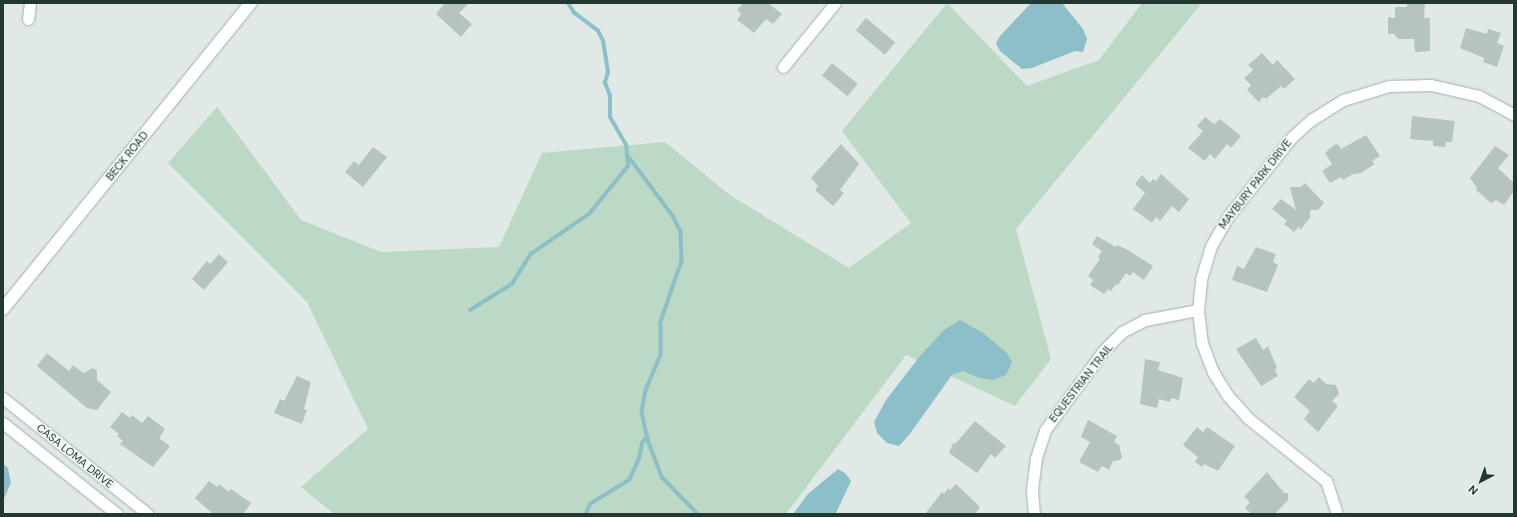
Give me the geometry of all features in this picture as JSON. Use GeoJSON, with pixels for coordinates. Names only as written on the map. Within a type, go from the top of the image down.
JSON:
{"type":"FeatureCollection","features":[{"type":"Feature","properties":{"kind":"main road","name":"BECK ROAD"},"geometry":{"type":"LineString","coordinates":[[3,309],[251,3]]}},
{"type":"Feature","properties":{"kind":"street"},"geometry":{"type":"LineString","coordinates":[[28,19],[30,3]]}},
{"type":"Feature","properties":{"kind":"street"},"geometry":{"type":"LineString","coordinates":[[783,66],[835,3]]}},
{"type":"Feature","properties":{"kind":"street","name":"MAYBURY PARK DRIVE"},"geometry":{"type":"LineString","coordinates":[[1337,514],[1326,482],[1248,418],[1228,396],[1213,372],[1202,344],[1198,310],[1205,261],[1220,227],[1292,137],[1333,106],[1389,86],[1431,85],[1479,96],[1514,115]]}},
{"type":"Feature","properties":{"kind":"street","name":"EQUESTRIAN TRAIL"},"geometry":{"type":"LineString","coordinates":[[1034,514],[1032,490],[1036,458],[1045,430],[1104,350],[1122,332],[1146,320],[1198,310]]}},
{"type":"Feature","properties":{"kind":"street","name":"CASA LOMA DRIVE"},"geometry":{"type":"LineString","coordinates":[[3,398],[148,514]]}},
{"type":"Feature","properties":{"kind":"street","name":"CASA LOMA DRIVE"},"geometry":{"type":"LineString","coordinates":[[3,423],[117,514]]}},
{"type":"Feature","properties":{"kind":"green space"},"geometry":{"type":"Polygon","coordinates":[[[947,3],[1027,86],[1099,60],[1142,3],[1202,3],[1016,229],[1051,359],[1015,406],[906,355],[786,514],[334,514],[301,487],[368,429],[307,302],[168,163],[217,107],[301,220],[381,252],[499,247],[542,153],[665,142],[730,195],[849,268],[911,223],[842,131],[947,3]]]}},
{"type":"Feature","properties":{"kind":"water"},"geometry":{"type":"Polygon","coordinates":[[[1031,3],[1062,3],[1083,29],[1087,39],[1083,52],[1075,51],[1032,68],[1022,69],[1000,51],[996,43],[1000,36],[1031,3]]]}},
{"type":"Feature","properties":{"kind":"water"},"geometry":{"type":"Polygon","coordinates":[[[960,320],[983,333],[1006,352],[1012,362],[1006,375],[993,380],[979,378],[963,371],[952,375],[909,435],[899,446],[887,443],[877,433],[874,422],[886,400],[920,356],[944,330],[960,320]]]}},
{"type":"Feature","properties":{"kind":"water"},"geometry":{"type":"Polygon","coordinates":[[[3,464],[8,468],[11,483],[3,501],[3,464]]]}},
{"type":"Feature","properties":{"kind":"water"},"geometry":{"type":"Polygon","coordinates":[[[838,469],[845,473],[851,481],[836,513],[793,514],[808,494],[838,469]]]}},
{"type":"Feature","properties":{"kind":"building"},"geometry":{"type":"Polygon","coordinates":[[[445,3],[469,3],[459,13],[472,24],[461,37],[436,14],[445,3]]]}},
{"type":"Feature","properties":{"kind":"building"},"geometry":{"type":"Polygon","coordinates":[[[743,3],[768,3],[782,14],[773,24],[766,19],[754,33],[737,20],[741,14],[737,10],[743,3]]]}},
{"type":"Feature","properties":{"kind":"building"},"geometry":{"type":"Polygon","coordinates":[[[1407,3],[1425,3],[1424,18],[1430,18],[1430,51],[1415,52],[1414,39],[1398,39],[1394,34],[1388,34],[1388,17],[1395,18],[1395,7],[1407,7],[1407,3]]]}},
{"type":"Feature","properties":{"kind":"building"},"geometry":{"type":"Polygon","coordinates":[[[866,18],[895,42],[885,55],[856,30],[866,18]]]}},
{"type":"Feature","properties":{"kind":"building"},"geometry":{"type":"Polygon","coordinates":[[[1466,28],[1487,34],[1488,29],[1501,33],[1497,43],[1504,46],[1497,67],[1483,62],[1484,58],[1460,48],[1466,28]]]}},
{"type":"Feature","properties":{"kind":"building"},"geometry":{"type":"Polygon","coordinates":[[[1262,53],[1273,65],[1277,60],[1295,79],[1284,89],[1281,86],[1266,99],[1263,97],[1259,102],[1247,90],[1251,85],[1244,78],[1253,70],[1248,65],[1262,53]]]}},
{"type":"Feature","properties":{"kind":"building"},"geometry":{"type":"Polygon","coordinates":[[[832,63],[858,84],[848,96],[822,75],[832,63]]]}},
{"type":"Feature","properties":{"kind":"building"},"geometry":{"type":"Polygon","coordinates":[[[1412,116],[1455,121],[1452,142],[1446,142],[1445,147],[1433,146],[1433,141],[1410,139],[1412,116]]]}},
{"type":"Feature","properties":{"kind":"building"},"geometry":{"type":"Polygon","coordinates":[[[1205,117],[1214,124],[1220,119],[1241,136],[1231,148],[1227,144],[1215,159],[1210,154],[1205,161],[1188,148],[1203,131],[1197,126],[1205,117]]]}},
{"type":"Feature","properties":{"kind":"building"},"geometry":{"type":"Polygon","coordinates":[[[1366,135],[1380,156],[1372,161],[1375,164],[1361,173],[1353,174],[1343,180],[1341,177],[1330,183],[1322,171],[1332,164],[1325,153],[1334,145],[1338,144],[1341,149],[1366,135]]]}},
{"type":"Feature","properties":{"kind":"building"},"geometry":{"type":"Polygon","coordinates":[[[841,144],[859,164],[840,190],[844,193],[833,206],[815,190],[818,186],[811,178],[841,144]]]}},
{"type":"Feature","properties":{"kind":"building"},"geometry":{"type":"Polygon","coordinates":[[[1495,146],[1509,155],[1498,168],[1514,183],[1514,191],[1504,205],[1496,200],[1491,203],[1476,190],[1477,188],[1470,178],[1495,146]]]}},
{"type":"Feature","properties":{"kind":"building"},"geometry":{"type":"Polygon","coordinates":[[[373,147],[387,157],[363,187],[345,172],[354,161],[359,165],[373,147]]]}},
{"type":"Feature","properties":{"kind":"building"},"geometry":{"type":"Polygon","coordinates":[[[1161,174],[1189,199],[1179,212],[1172,206],[1160,221],[1156,217],[1152,223],[1133,209],[1145,193],[1135,184],[1142,175],[1150,183],[1153,179],[1156,181],[1161,174]]]}},
{"type":"Feature","properties":{"kind":"building"},"geometry":{"type":"Polygon","coordinates":[[[1305,183],[1324,203],[1318,210],[1310,210],[1310,218],[1300,230],[1299,226],[1294,232],[1284,224],[1287,221],[1272,209],[1281,199],[1296,210],[1290,187],[1301,187],[1305,183]]]}},
{"type":"Feature","properties":{"kind":"building"},"geometry":{"type":"Polygon","coordinates":[[[1097,236],[1116,247],[1117,245],[1128,250],[1153,266],[1144,280],[1133,272],[1130,276],[1126,273],[1118,285],[1116,284],[1111,291],[1108,289],[1104,294],[1090,285],[1093,280],[1088,276],[1100,259],[1098,257],[1102,251],[1092,244],[1097,236]]]}},
{"type":"Feature","properties":{"kind":"building"},"geometry":{"type":"Polygon","coordinates":[[[1256,247],[1276,254],[1273,262],[1278,265],[1267,292],[1232,280],[1237,266],[1244,269],[1256,247]]]}},
{"type":"Feature","properties":{"kind":"building"},"geometry":{"type":"Polygon","coordinates":[[[219,254],[228,262],[204,290],[192,279],[207,261],[210,264],[219,254]]]}},
{"type":"Feature","properties":{"kind":"building"},"geometry":{"type":"Polygon","coordinates":[[[1256,338],[1263,350],[1268,346],[1277,368],[1275,370],[1278,376],[1261,386],[1236,349],[1256,338]]]}},
{"type":"Feature","properties":{"kind":"building"},"geometry":{"type":"Polygon","coordinates":[[[47,353],[69,371],[73,365],[83,373],[93,368],[97,371],[97,380],[111,392],[97,410],[87,408],[37,366],[47,353]]]}},
{"type":"Feature","properties":{"kind":"building"},"geometry":{"type":"Polygon","coordinates":[[[1145,359],[1160,362],[1158,370],[1183,378],[1179,400],[1171,398],[1170,402],[1159,399],[1157,408],[1140,404],[1145,359]]]}},
{"type":"Feature","properties":{"kind":"building"},"geometry":{"type":"Polygon","coordinates":[[[297,376],[311,382],[304,409],[307,410],[302,424],[274,413],[280,399],[284,401],[297,376]]]}},
{"type":"Feature","properties":{"kind":"building"},"geometry":{"type":"Polygon","coordinates":[[[1319,377],[1326,384],[1336,385],[1339,394],[1332,401],[1338,406],[1318,432],[1304,419],[1310,411],[1294,397],[1309,379],[1314,383],[1319,377]]]}},
{"type":"Feature","properties":{"kind":"building"},"geometry":{"type":"Polygon","coordinates":[[[122,412],[130,418],[132,415],[142,423],[148,416],[165,429],[159,438],[170,446],[153,467],[120,444],[123,441],[117,436],[119,434],[110,427],[122,412]]]}},
{"type":"Feature","properties":{"kind":"building"},"geometry":{"type":"Polygon","coordinates":[[[1088,420],[1117,436],[1114,442],[1119,445],[1122,457],[1120,460],[1113,461],[1109,470],[1102,466],[1098,472],[1079,462],[1090,442],[1081,437],[1088,420]]]}},
{"type":"Feature","properties":{"kind":"building"},"geometry":{"type":"Polygon","coordinates":[[[975,421],[1006,446],[995,458],[991,454],[977,473],[949,453],[953,443],[956,443],[975,421]]]}},
{"type":"Feature","properties":{"kind":"building"},"geometry":{"type":"Polygon","coordinates":[[[1197,427],[1203,432],[1207,427],[1235,446],[1218,471],[1204,464],[1202,467],[1195,462],[1198,457],[1183,445],[1197,427]]]}},
{"type":"Feature","properties":{"kind":"building"},"geometry":{"type":"Polygon","coordinates":[[[1267,472],[1284,493],[1288,493],[1288,500],[1275,514],[1252,514],[1245,508],[1250,502],[1244,497],[1267,472]]]}},
{"type":"Feature","properties":{"kind":"building"},"geometry":{"type":"Polygon","coordinates":[[[209,481],[217,487],[219,484],[229,492],[231,489],[251,503],[243,514],[213,514],[195,498],[209,481]]]}},
{"type":"Feature","properties":{"kind":"building"},"geometry":{"type":"Polygon","coordinates":[[[956,484],[980,507],[975,514],[925,514],[942,492],[944,494],[948,488],[950,490],[956,484]]]}},
{"type":"Feature","properties":{"kind":"waterway"},"geometry":{"type":"LineString","coordinates":[[470,310],[512,284],[531,254],[589,214],[628,166],[626,145],[610,117],[610,96],[605,83],[608,72],[603,41],[598,31],[574,13],[568,3]]}},
{"type":"Feature","properties":{"kind":"waterway"},"geometry":{"type":"LineString","coordinates":[[629,157],[673,216],[681,232],[682,261],[661,322],[661,355],[646,390],[642,412],[648,440],[662,477],[698,514]]}},
{"type":"Feature","properties":{"kind":"waterway"},"geometry":{"type":"LineString","coordinates":[[586,514],[590,504],[629,480],[639,459],[642,443],[647,436]]}}]}
